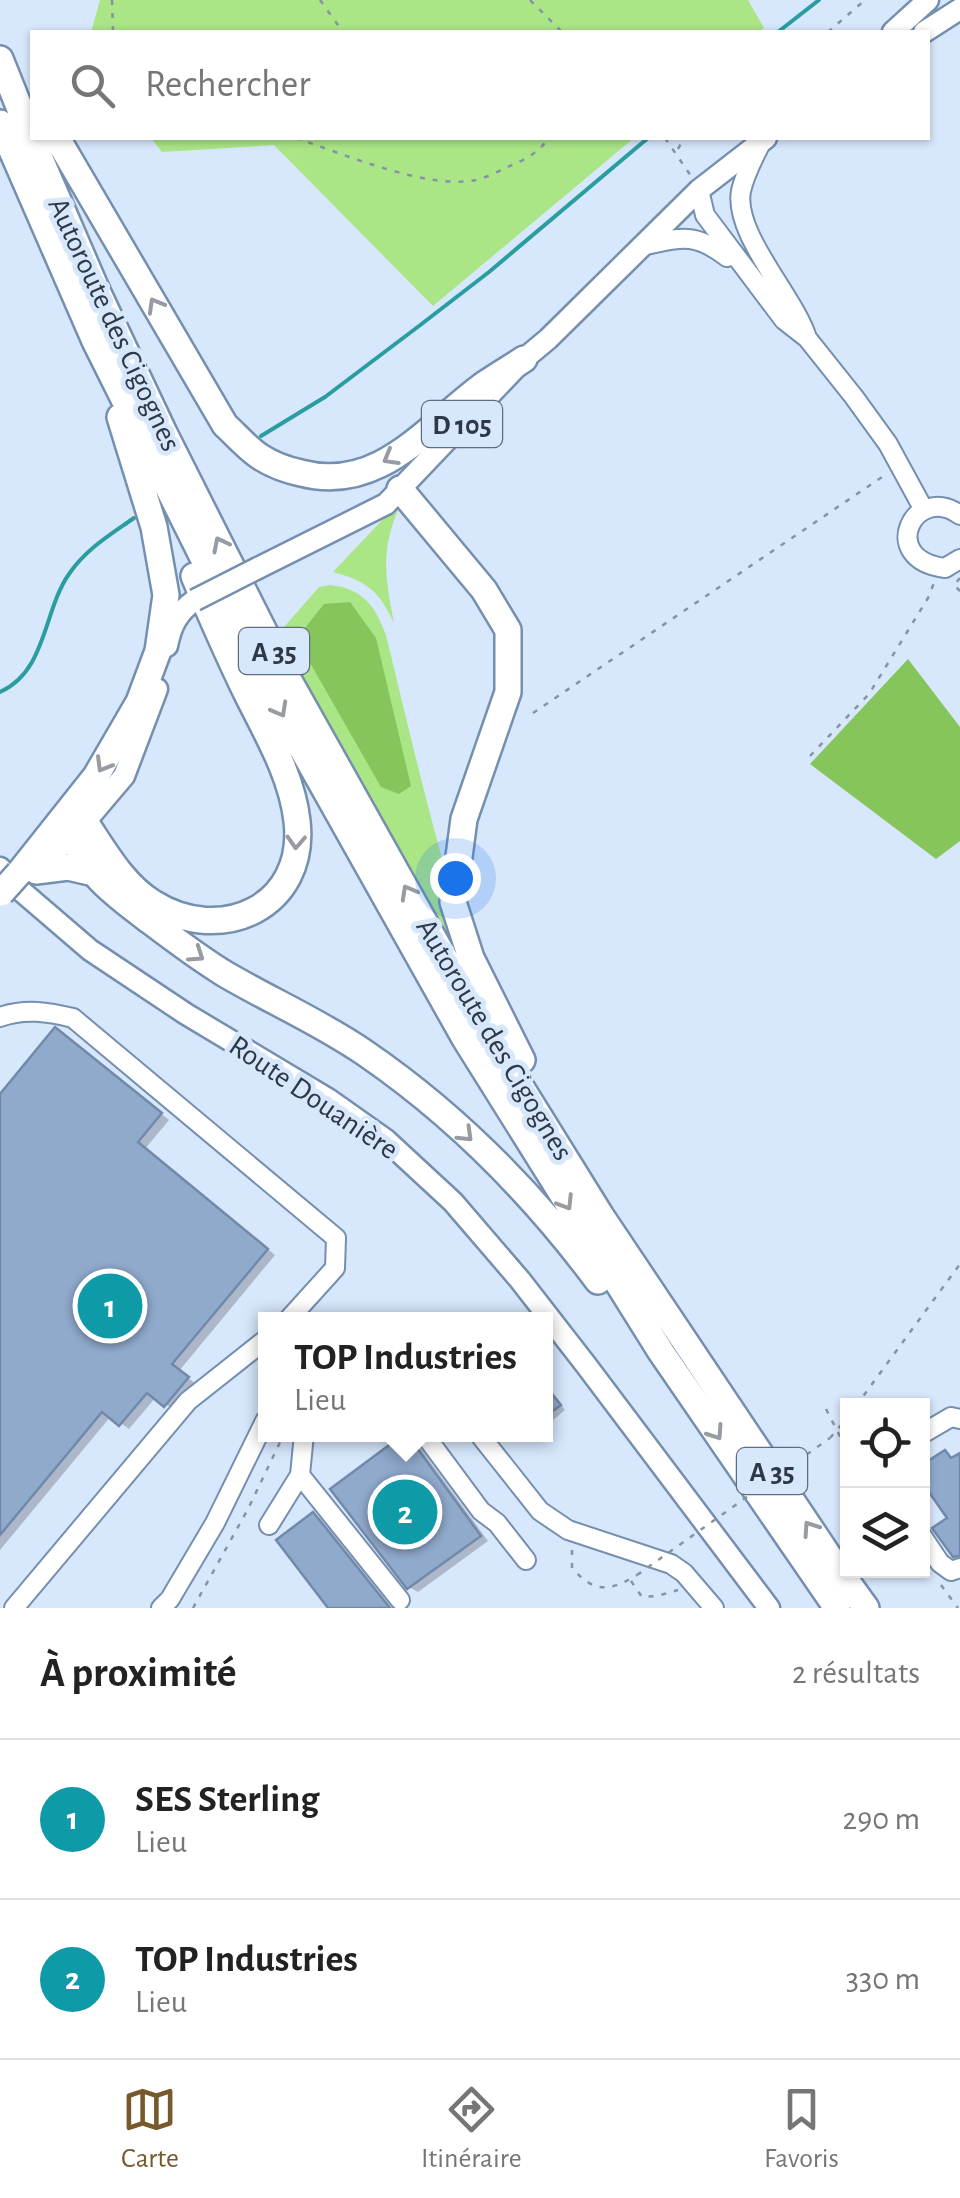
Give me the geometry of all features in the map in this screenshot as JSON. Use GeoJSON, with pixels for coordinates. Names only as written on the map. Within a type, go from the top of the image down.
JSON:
{"type":"FeatureCollection","features":[{"type":"Feature","properties":{"kind":"highway"},"geometry":{"type":"LineString","coordinates":[[0,40],[30,92]]}},
{"type":"Feature","properties":{"kind":"highway","name":"Autoroute des Cigognes"},"geometry":{"type":"LineString","coordinates":[[0,59],[30,134]]}},
{"type":"Feature","properties":{"kind":"highway","name":"Autoroute des Cigognes"},"geometry":{"type":"LineString","coordinates":[[0,123],[96,341],[278,706],[464,1037],[660,1352],[837,1608]]}},
{"type":"Feature","properties":{"kind":"highway","name":"Autoroute des Cigognes"},"geometry":{"type":"LineString","coordinates":[[33,140],[164,433],[287,676],[481,1022],[601,1216],[866,1608]]}},
{"type":"Feature","properties":{"kind":"highway"},"geometry":{"type":"LineString","coordinates":[[58,140],[225,425],[259,456],[286,469],[318,478],[344,478],[364,472],[397,456],[485,384],[524,359]]}},
{"type":"Feature","properties":{"kind":"highway"},"geometry":{"type":"LineString","coordinates":[[96,341],[218,632],[274,748],[293,801],[298,848],[294,865],[269,900],[242,917],[220,922],[179,916],[152,902],[136,890],[80,826],[74,842],[80,856],[135,910],[188,950],[306,1016],[404,1080],[532,1201],[570,1243],[634,1328],[660,1352]]}},
{"type":"Feature","properties":{"kind":"highway"},"geometry":{"type":"LineString","coordinates":[[9,884],[96,776],[139,702],[158,651],[166,594],[154,527],[96,341]]}},
{"type":"Feature","properties":{"kind":"highway"},"geometry":{"type":"LineString","coordinates":[[393,497],[484,590],[508,630],[508,692],[464,819],[454,902],[471,958],[514,1044],[594,1181],[601,1216]]}},
{"type":"Feature","properties":{"kind":"highway"},"geometry":{"type":"LineString","coordinates":[[9,884],[68,867],[94,873]]}},
{"type":"Feature","properties":{"kind":"main road"},"geometry":{"type":"LineString","coordinates":[[895,30],[928,0]]}},
{"type":"Feature","properties":{"kind":"main road"},"geometry":{"type":"LineString","coordinates":[[927,30],[960,8]]}},
{"type":"Feature","properties":{"kind":"main road","name":"D 105"},"geometry":{"type":"LineString","coordinates":[[393,497],[524,359],[548,340],[641,246],[699,190],[763,140]]}},
{"type":"Feature","properties":{"kind":"main road"},"geometry":{"type":"LineString","coordinates":[[9,884],[80,826],[124,776],[161,676],[170,632],[181,610],[393,497]]}},
{"type":"Feature","properties":{"kind":"main road","name":"Route Douanière"},"geometry":{"type":"LineString","coordinates":[[9,884],[90,950],[186,1014],[328,1098],[386,1140],[453,1202],[545,1312]]}},
{"type":"Feature","properties":{"kind":"main road","name":"Route Douanière"},"geometry":{"type":"LineString","coordinates":[[553,1322],[768,1608]]}},
{"type":"Feature","properties":{"kind":"street"},"geometry":{"type":"LineString","coordinates":[[763,140],[748,168],[740,196],[744,220],[761,256],[802,320],[807,338]]}},
{"type":"Feature","properties":{"kind":"street"},"geometry":{"type":"LineString","coordinates":[[699,190],[705,215],[784,320],[807,338],[854,397],[901,464],[924,510]]}},
{"type":"Feature","properties":{"kind":"street"},"geometry":{"type":"LineString","coordinates":[[641,246],[693,238],[709,243],[744,269]]}},
{"type":"Feature","properties":{"kind":"street"},"geometry":{"type":"LineString","coordinates":[[954,574],[918,560],[908,542],[910,524],[924,510],[946,507],[960,515]]}},
{"type":"Feature","properties":{"kind":"street"},"geometry":{"type":"LineString","coordinates":[[0,1017],[43,1011],[74,1018],[336,1238],[336,1268],[295,1312]]}},
{"type":"Feature","properties":{"kind":"street"},"geometry":{"type":"LineString","coordinates":[[14,1608],[188,1401],[258,1346]]}},
{"type":"Feature","properties":{"kind":"street"},"geometry":{"type":"LineString","coordinates":[[930,1429],[951,1417],[960,1418]]}},
{"type":"Feature","properties":{"kind":"street"},"geometry":{"type":"LineString","coordinates":[[161,1608],[216,1523],[258,1436]]}},
{"type":"Feature","properties":{"kind":"street"},"geometry":{"type":"LineString","coordinates":[[269,1525],[300,1475],[303,1442]]}},
{"type":"Feature","properties":{"kind":"street"},"geometry":{"type":"LineString","coordinates":[[430,1442],[481,1511],[497,1523],[526,1560]]}},
{"type":"Feature","properties":{"kind":"street"},"geometry":{"type":"LineString","coordinates":[[486,1442],[540,1511],[568,1530],[671,1564],[684,1573],[714,1608]]}},
{"type":"Feature","properties":{"kind":"street"},"geometry":{"type":"LineString","coordinates":[[300,1475],[400,1600]]}},
{"type":"Feature","properties":{"kind":"street"},"geometry":{"type":"LineString","coordinates":[[930,1547],[945,1568],[960,1568]]}},
{"type":"Feature","properties":{"kind":"path"},"geometry":{"type":"LineString","coordinates":[[112,0],[113,30]]}},
{"type":"Feature","properties":{"kind":"path"},"geometry":{"type":"LineString","coordinates":[[320,0],[342,30]]}},
{"type":"Feature","properties":{"kind":"path"},"geometry":{"type":"LineString","coordinates":[[530,0],[560,30]]}},
{"type":"Feature","properties":{"kind":"path"},"geometry":{"type":"LineString","coordinates":[[830,30],[865,0]]}},
{"type":"Feature","properties":{"kind":"path"},"geometry":{"type":"LineString","coordinates":[[302,140],[410,176],[440,180],[476,180],[515,164],[544,147],[547,140]]}},
{"type":"Feature","properties":{"kind":"path"},"geometry":{"type":"LineString","coordinates":[[667,140],[699,190]]}},
{"type":"Feature","properties":{"kind":"path"},"geometry":{"type":"LineString","coordinates":[[676,152],[683,140]]}},
{"type":"Feature","properties":{"kind":"path"},"geometry":{"type":"LineString","coordinates":[[533,713],[901,464]]}},
{"type":"Feature","properties":{"kind":"path"},"geometry":{"type":"LineString","coordinates":[[810,756],[869,694],[928,598],[954,574],[960,590]]}},
{"type":"Feature","properties":{"kind":"path"},"geometry":{"type":"LineString","coordinates":[[862,1398],[960,1264]]}},
{"type":"Feature","properties":{"kind":"path"},"geometry":{"type":"LineString","coordinates":[[826,1408],[840,1435]]}},
{"type":"Feature","properties":{"kind":"path"},"geometry":{"type":"LineString","coordinates":[[574,1546],[572,1568],[584,1582],[599,1588],[630,1580],[840,1428]]}},
{"type":"Feature","properties":{"kind":"path"},"geometry":{"type":"LineString","coordinates":[[193,1608],[248,1510],[280,1442]]}},
{"type":"Feature","properties":{"kind":"path"},"geometry":{"type":"LineString","coordinates":[[714,1512],[726,1528]]}},
{"type":"Feature","properties":{"kind":"path"},"geometry":{"type":"LineString","coordinates":[[630,1580],[642,1597],[677,1591],[684,1583]]}},
{"type":"Feature","properties":{"kind":"green space"},"geometry":{"type":"Polygon","coordinates":[[[100,0],[748,0],[764,28],[761,30],[92,30],[100,0]]]}},
{"type":"Feature","properties":{"kind":"green space"},"geometry":{"type":"Polygon","coordinates":[[[153,140],[632,140],[433,306],[274,145],[162,152],[153,140]]]}},
{"type":"Feature","properties":{"kind":"green space"},"geometry":{"type":"Polygon","coordinates":[[[404,497],[391,530],[386,559],[394,623],[371,589],[333,572],[404,497]]]}},
{"type":"Feature","properties":{"kind":"green space"},"geometry":{"type":"Polygon","coordinates":[[[319,587],[352,590],[367,601],[386,635],[447,876],[492,1018],[278,634],[319,587]]]}},
{"type":"Feature","properties":{"kind":"green space"},"geometry":{"type":"Polygon","coordinates":[[[350,602],[376,638],[411,786],[399,794],[381,787],[305,654],[305,628],[324,604],[350,602]]]}},
{"type":"Feature","properties":{"kind":"green space"},"geometry":{"type":"Polygon","coordinates":[[[908,659],[960,727],[960,841],[936,859],[810,764],[908,659]]]}},
{"type":"Feature","properties":{"kind":"building"},"geometry":{"type":"Polygon","coordinates":[[[55,1027],[162,1113],[138,1142],[268,1249],[172,1364],[189,1377],[164,1407],[147,1393],[119,1426],[102,1412],[0,1535],[0,1094],[55,1027]]]}},
{"type":"Feature","properties":{"kind":"building"},"geometry":{"type":"Polygon","coordinates":[[[553,1395],[561,1405],[553,1411],[553,1395]]]}},
{"type":"Feature","properties":{"kind":"building"},"geometry":{"type":"Polygon","coordinates":[[[393,1442],[413,1442],[481,1536],[407,1589],[330,1489],[393,1442]]]}},
{"type":"Feature","properties":{"kind":"building"},"geometry":{"type":"Polygon","coordinates":[[[945,1450],[951,1458],[960,1453],[960,1556],[953,1557],[932,1528],[947,1518],[930,1494],[930,1460],[945,1450]]]}},
{"type":"Feature","properties":{"kind":"building"},"geometry":{"type":"Polygon","coordinates":[[[313,1512],[390,1608],[328,1608],[276,1540],[313,1512]]]}},
{"type":"Feature","properties":{"kind":"waterway"},"geometry":{"type":"LineString","coordinates":[[781,30],[819,0]]}},
{"type":"Feature","properties":{"kind":"waterway"},"geometry":{"type":"LineString","coordinates":[[261,436],[325,397],[419,326],[646,140]]}},
{"type":"Feature","properties":{"kind":"waterway"},"geometry":{"type":"LineString","coordinates":[[0,692],[27,670],[36,655],[69,574],[99,543],[134,518]]}},
{"type":"Feature","properties":{"kind":"place","name":"SES Sterling"},"geometry":{"type":"Point","coordinates":[110,1306]}},
{"type":"Feature","properties":{"kind":"place","name":"TOP Industries"},"geometry":{"type":"Point","coordinates":[405,1512]}}]}
